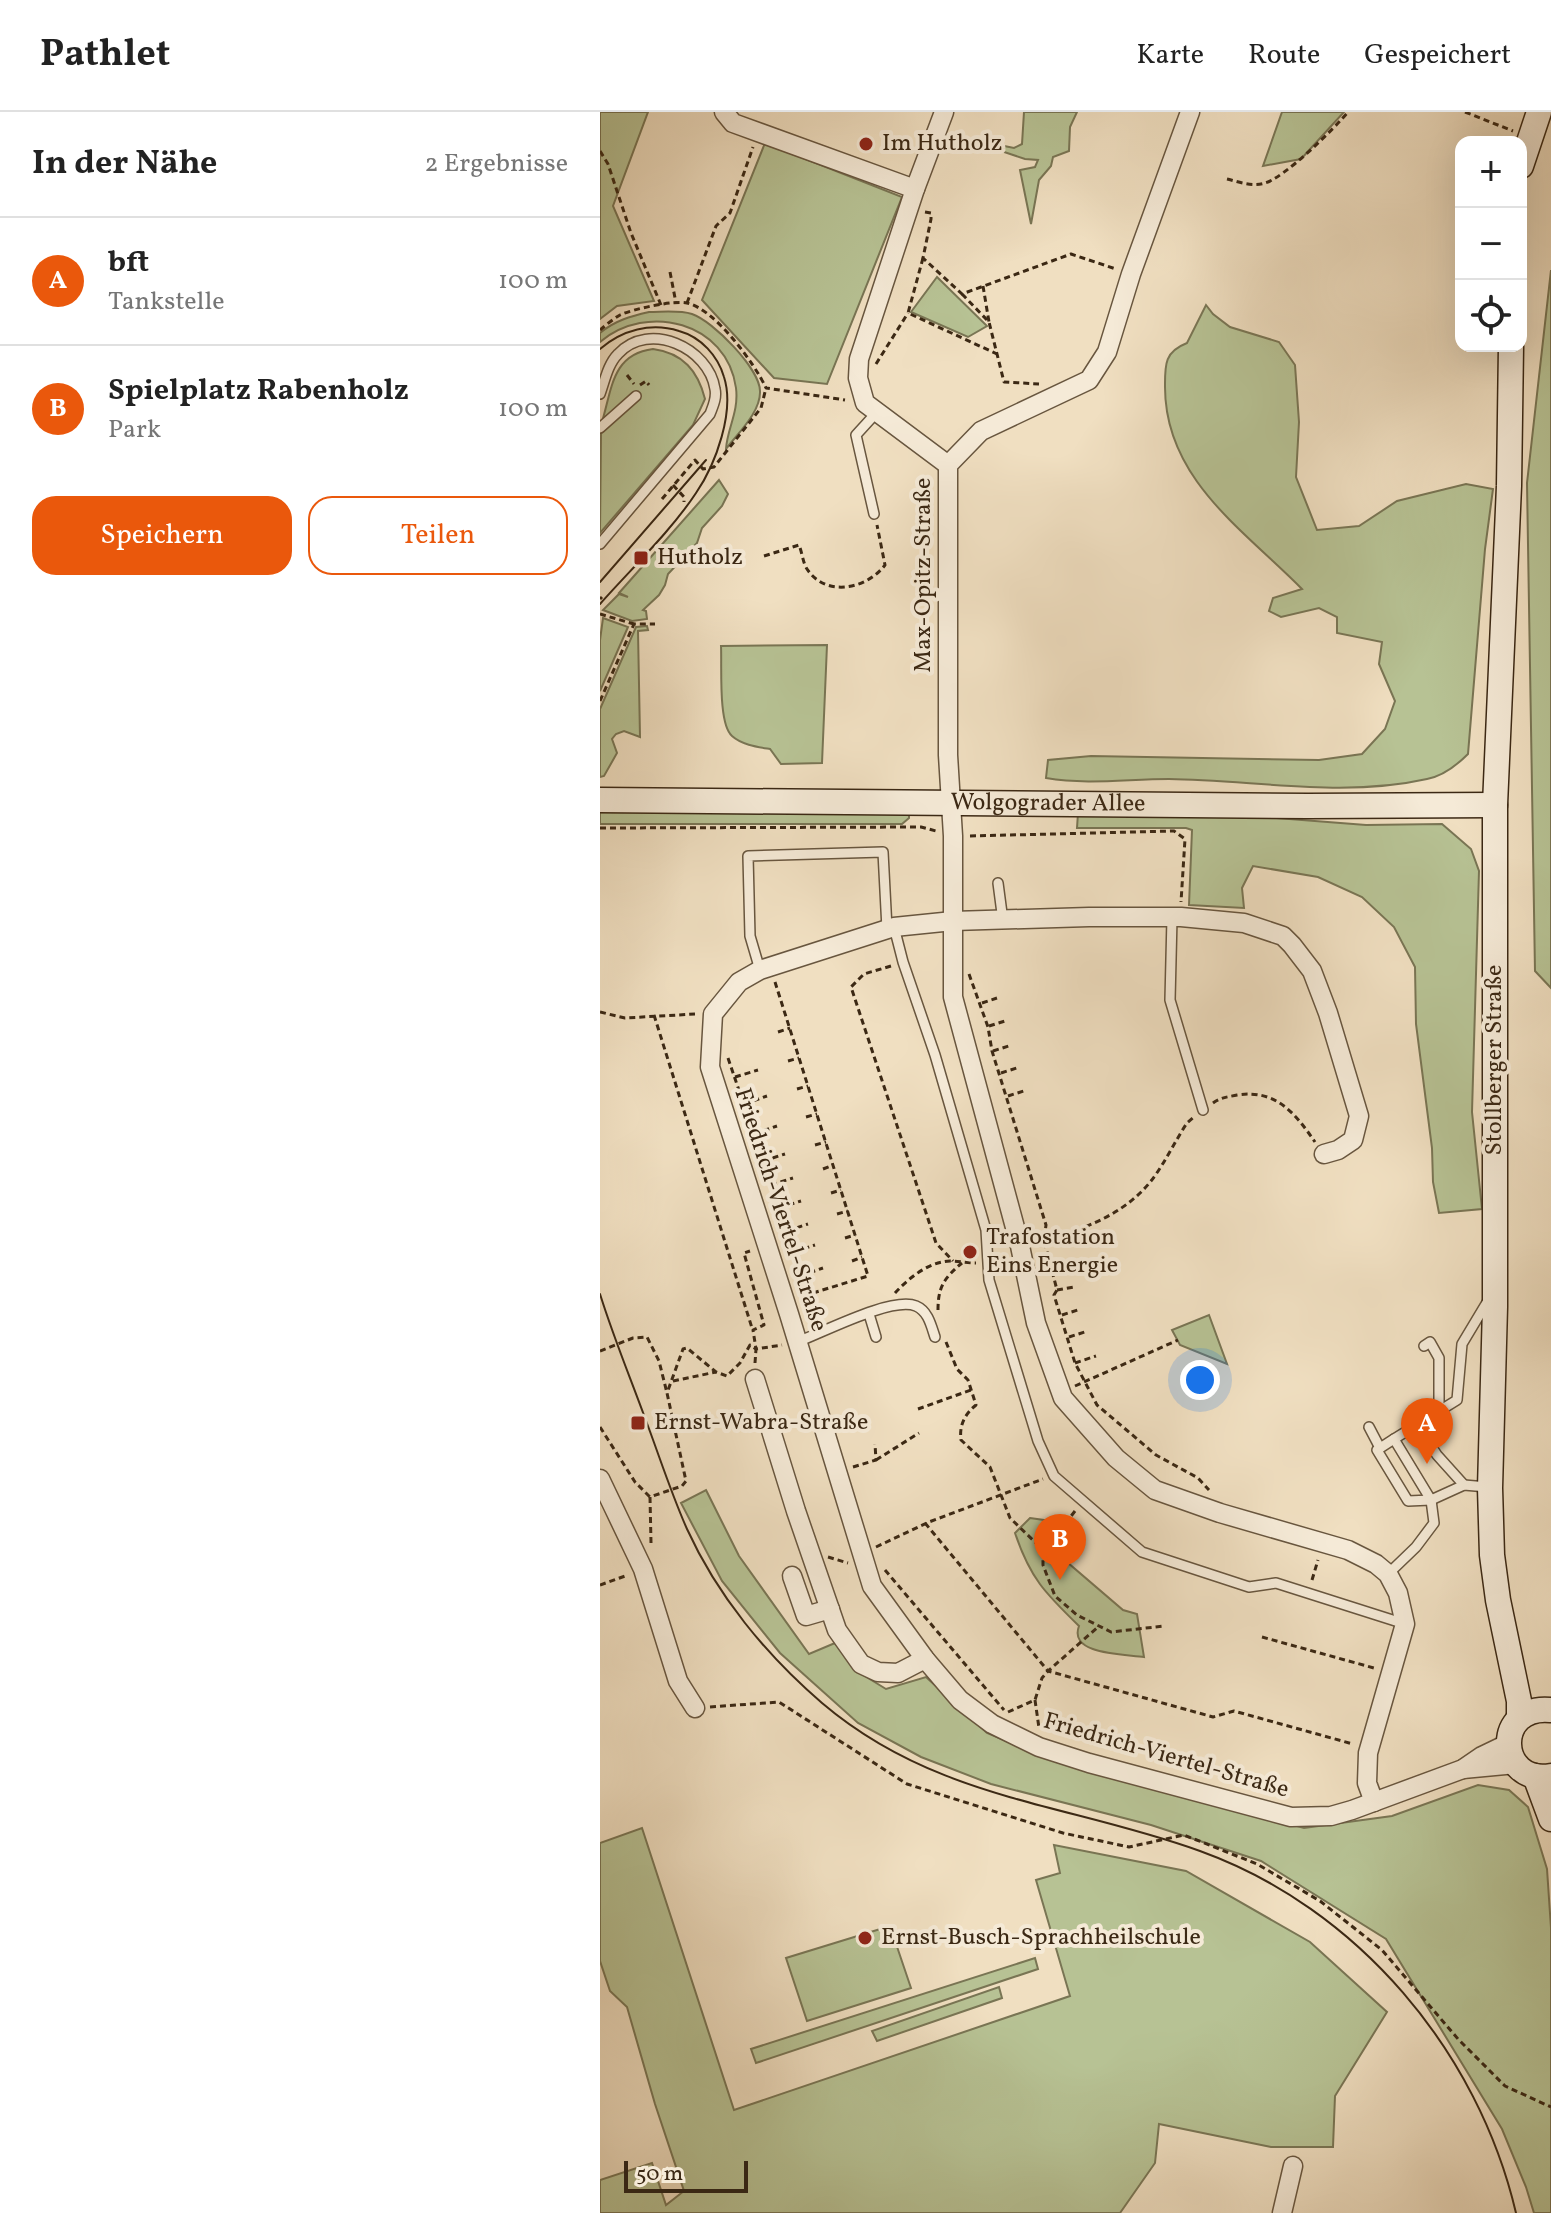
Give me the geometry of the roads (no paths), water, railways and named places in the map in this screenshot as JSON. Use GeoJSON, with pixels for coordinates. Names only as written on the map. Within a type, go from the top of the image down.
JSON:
{"type":"FeatureCollection","features":[{"type":"Feature","properties":{"kind":"main road"},"geometry":{"type":"LineString","coordinates":[[1527,149],[1539,112]]}},
{"type":"Feature","properties":{"kind":"main road","name":"Stollberger Straße"},"geometry":{"type":"LineString","coordinates":[[1511,352],[1509,486],[1495,805],[1495,1289],[1490,1488],[1492,1555],[1519,1701],[1519,1718]]}},
{"type":"Feature","properties":{"kind":"main road","name":"Wolgograder Allee"},"geometry":{"type":"LineString","coordinates":[[601,797],[1308,806],[1495,805]]}},
{"type":"Feature","properties":{"kind":"main road","name":"Stollberger Straße"},"geometry":{"type":"LineString","coordinates":[[1505,1632],[1532,1685],[1550,1710]]}},
{"type":"Feature","properties":{"kind":"main road"},"geometry":{"type":"LineString","coordinates":[[1550,1710],[1528,1712],[1513,1726],[1527,1765],[1543,1792],[1551,1819]]}},
{"type":"Feature","properties":{"kind":"street"},"geometry":{"type":"LineString","coordinates":[[724,112],[733,123],[915,189]]}},
{"type":"Feature","properties":{"kind":"street"},"geometry":{"type":"LineString","coordinates":[[944,112],[859,359],[858,378],[871,407],[948,465]]}},
{"type":"Feature","properties":{"kind":"street","name":"Max-Opitz-Straße"},"geometry":{"type":"LineString","coordinates":[[952,802],[948,755],[948,465],[981,431],[1089,380],[1107,352],[1131,274],[1190,112]]}},
{"type":"Feature","properties":{"kind":"street"},"geometry":{"type":"LineString","coordinates":[[952,802],[953,997],[1020,1246],[1036,1323],[1061,1393],[1116,1458],[1155,1490],[1233,1517],[1348,1550],[1376,1564],[1388,1574],[1398,1593],[1405,1624],[1368,1753],[1367,1783],[1374,1802]]}},
{"type":"Feature","properties":{"kind":"street"},"geometry":{"type":"LineString","coordinates":[[765,968],[891,928],[953,921],[1176,918],[1244,923],[1264,928],[1283,936],[1312,971],[1359,1116],[1353,1140],[1338,1150],[1324,1154]]}},
{"type":"Feature","properties":{"kind":"street","name":"Friedrich-Viertel-Straße"},"geometry":{"type":"LineString","coordinates":[[765,968],[739,982],[712,1022],[710,1067],[872,1586],[925,1659],[960,1700],[1002,1720],[1032,1743],[1089,1763],[1291,1817],[1331,1816],[1463,1769],[1482,1756],[1527,1765]]}},
{"type":"Feature","properties":{"kind":"street"},"geometry":{"type":"LineString","coordinates":[[755,1379],[837,1630],[861,1664],[878,1672],[898,1673],[925,1659]]}},
{"type":"Feature","properties":{"kind":"street"},"geometry":{"type":"LineString","coordinates":[[600,1479],[643,1569],[678,1681],[695,1708]]}},
{"type":"Feature","properties":{"kind":"street"},"geometry":{"type":"LineString","coordinates":[[792,1576],[806,1616],[830,1609]]}},
{"type":"Feature","properties":{"kind":"street"},"geometry":{"type":"LineString","coordinates":[[1282,2213],[1293,2166]]}},
{"type":"Feature","properties":{"kind":"lane"},"geometry":{"type":"LineString","coordinates":[[600,394],[611,362],[621,350],[655,339],[679,344],[695,354],[711,376],[716,397],[710,414],[600,544]]}},
{"type":"Feature","properties":{"kind":"lane"},"geometry":{"type":"LineString","coordinates":[[600,428],[636,392]]}},
{"type":"Feature","properties":{"kind":"lane"},"geometry":{"type":"LineString","coordinates":[[871,407],[856,435],[874,514]]}},
{"type":"Feature","properties":{"kind":"lane"},"geometry":{"type":"LineString","coordinates":[[765,968],[750,936],[748,856],[883,852],[891,928],[935,1055],[986,1230],[989,1280],[1038,1441],[1054,1476],[1142,1552],[1249,1587],[1276,1583],[1405,1624]]}},
{"type":"Feature","properties":{"kind":"lane"},"geometry":{"type":"LineString","coordinates":[[998,883],[1003,921]]}},
{"type":"Feature","properties":{"kind":"lane"},"geometry":{"type":"LineString","coordinates":[[1176,918],[1170,1000],[1203,1110]]}},
{"type":"Feature","properties":{"kind":"lane"},"geometry":{"type":"LineString","coordinates":[[1490,1488],[1464,1485],[1431,1500],[1408,1501],[1377,1450],[1457,1400],[1462,1344],[1495,1289]]}},
{"type":"Feature","properties":{"kind":"lane"},"geometry":{"type":"LineString","coordinates":[[797,1342],[829,1327],[905,1304],[915,1305],[929,1319],[935,1337]]}},
{"type":"Feature","properties":{"kind":"lane"},"geometry":{"type":"LineString","coordinates":[[869,1314],[876,1337]]}},
{"type":"Feature","properties":{"kind":"lane"},"geometry":{"type":"LineString","coordinates":[[1424,1346],[1430,1342],[1439,1358],[1439,1411]]}},
{"type":"Feature","properties":{"kind":"lane"},"geometry":{"type":"LineString","coordinates":[[1417,1425],[1437,1455],[1464,1485]]}},
{"type":"Feature","properties":{"kind":"lane"},"geometry":{"type":"LineString","coordinates":[[1369,1427],[1380,1448]]}},
{"type":"Feature","properties":{"kind":"lane"},"geometry":{"type":"LineString","coordinates":[[1388,1574],[1416,1547],[1434,1523],[1431,1500],[1394,1439]]}},
{"type":"Feature","properties":{"kind":"tram line"},"geometry":{"type":"LineString","coordinates":[[600,349],[627,333],[648,328],[668,328],[687,334],[708,348],[718,362],[727,391],[722,437],[696,493],[663,536],[600,604]]}},
{"type":"Feature","properties":{"kind":"tram line"},"geometry":{"type":"LineString","coordinates":[[600,582],[706,460]]}},
{"type":"Feature","properties":{"kind":"tram line"},"geometry":{"type":"LineString","coordinates":[[600,1294],[687,1529],[728,1600],[782,1665],[822,1703],[866,1735],[910,1760],[1004,1795],[1200,1851],[1257,1876],[1311,1909],[1359,1948],[1403,1993],[1441,2042],[1473,2096],[1498,2153],[1516,2213]]}},
{"type":"Feature","properties":{"kind":"place","name":"Im Hutholz"},"geometry":{"type":"Point","coordinates":[866,144]}},
{"type":"Feature","properties":{"kind":"place","name":"Hutholz"},"geometry":{"type":"Point","coordinates":[641,558]}},
{"type":"Feature","properties":{"kind":"place","name":"Trafostation Eins Energie"},"geometry":{"type":"Point","coordinates":[970,1252]}},
{"type":"Feature","properties":{"kind":"place","name":"Ernst-Wabra-Straße"},"geometry":{"type":"Point","coordinates":[638,1423]}},
{"type":"Feature","properties":{"kind":"place","name":"bft"},"geometry":{"type":"Point","coordinates":[1427,1464]}},
{"type":"Feature","properties":{"kind":"place","name":"Spielplatz Rabenholz"},"geometry":{"type":"Point","coordinates":[1060,1580]}},
{"type":"Feature","properties":{"kind":"place","name":"Ernst-Busch-Sprachheilschule"},"geometry":{"type":"Point","coordinates":[865,1938]}}]}
